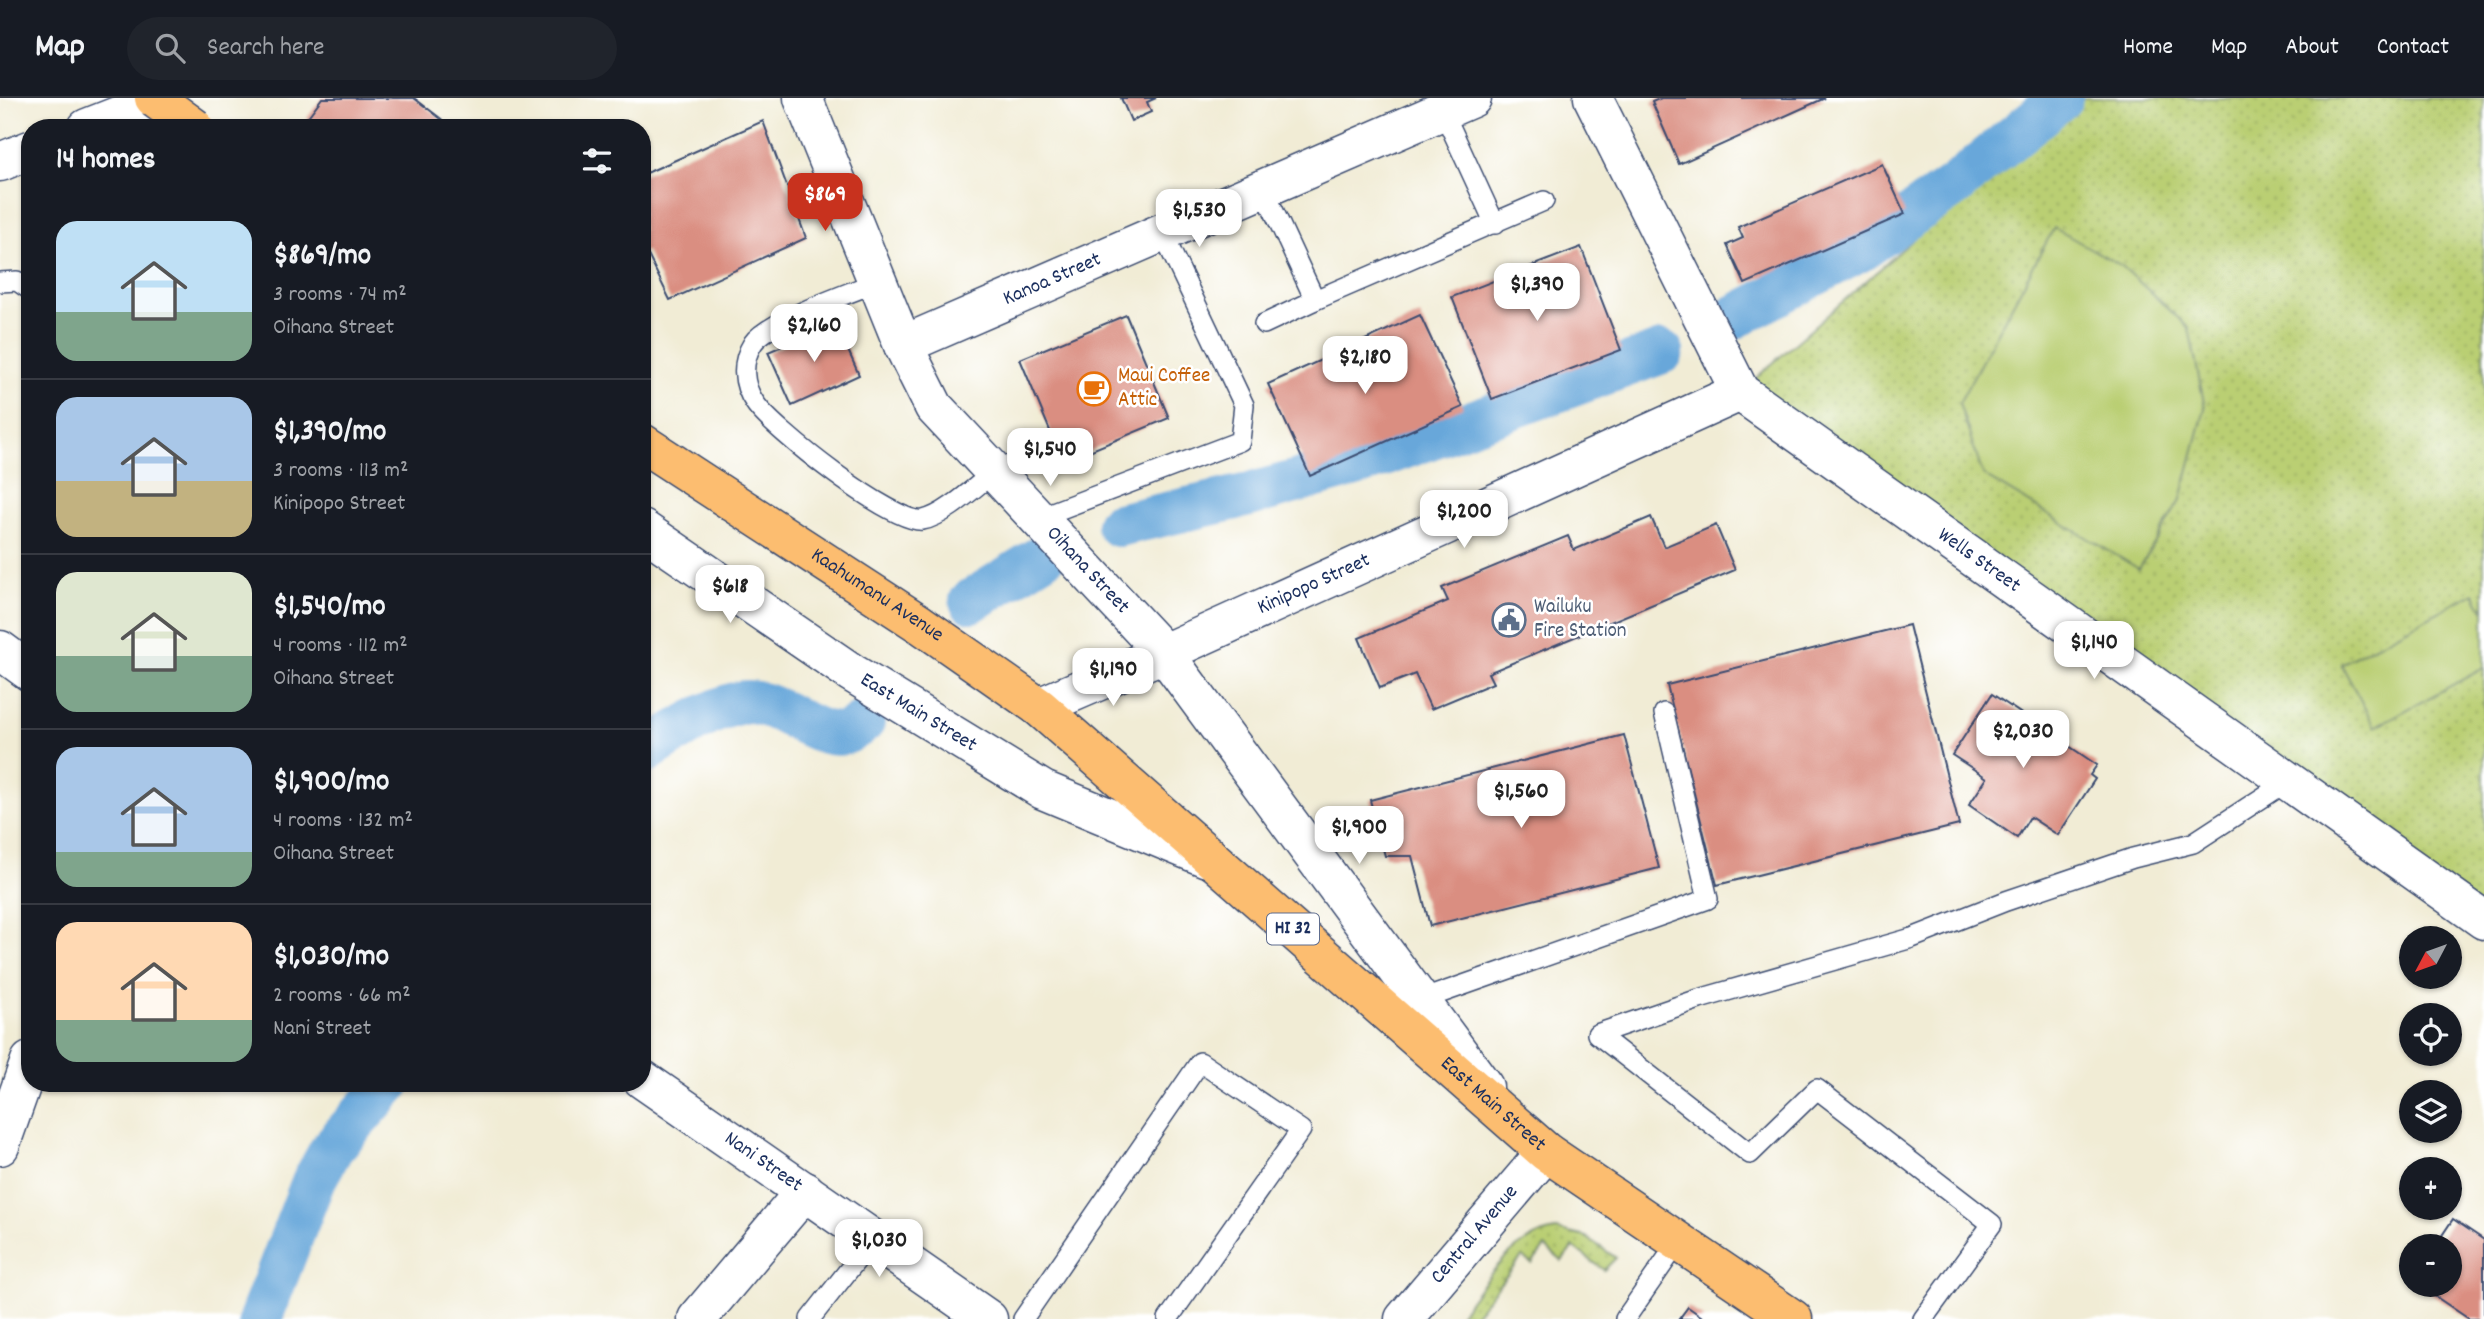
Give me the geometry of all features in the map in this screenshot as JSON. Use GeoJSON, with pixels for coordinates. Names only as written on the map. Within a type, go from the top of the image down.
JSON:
{"type":"FeatureCollection","features":[{"type":"Feature","properties":{"kind":"main road"},"geometry":{"type":"LineString","coordinates":[[154,98],[183,119]]}},
{"type":"Feature","properties":{"kind":"main road","name":"Kaahumanu Avenue"},"geometry":{"type":"LineString","coordinates":[[651,449],[920,624],[1039,707]]}},
{"type":"Feature","properties":{"kind":"main road","name":"East Main Street"},"geometry":{"type":"LineString","coordinates":[[1039,707],[1546,1152],[1793,1319]]}},
{"type":"Feature","properties":{"kind":"street"},"geometry":{"type":"LineString","coordinates":[[110,119],[163,98]]}},
{"type":"Feature","properties":{"kind":"street","name":"Oihana Street"},"geometry":{"type":"LineString","coordinates":[[803,98],[903,345],[934,407],[1164,653],[1504,1115]]}},
{"type":"Feature","properties":{"kind":"street","name":"Wells Street"},"geometry":{"type":"LineString","coordinates":[[1593,98],[1740,391],[2484,920]]}},
{"type":"Feature","properties":{"kind":"street","name":"Kanoa Street"},"geometry":{"type":"LineString","coordinates":[[903,345],[1457,104]]}},
{"type":"Feature","properties":{"kind":"street"},"geometry":{"type":"LineString","coordinates":[[0,162],[21,154]]}},
{"type":"Feature","properties":{"kind":"street","name":"Kinipopo Street"},"geometry":{"type":"LineString","coordinates":[[1039,707],[1164,653],[1740,391]]}},
{"type":"Feature","properties":{"kind":"street","name":"East Main Street"},"geometry":{"type":"LineString","coordinates":[[651,535],[852,673],[1043,790],[1215,861]]}},
{"type":"Feature","properties":{"kind":"street","name":"Nani Street"},"geometry":{"type":"LineString","coordinates":[[651,1085],[988,1319]]}},
{"type":"Feature","properties":{"kind":"street"},"geometry":{"type":"LineString","coordinates":[[0,1146],[21,1086]]}},
{"type":"Feature","properties":{"kind":"street","name":"Central Avenue"},"geometry":{"type":"LineString","coordinates":[[1404,1319],[1546,1152]]}},
{"type":"Feature","properties":{"kind":"street"},"geometry":{"type":"LineString","coordinates":[[697,1319],[804,1191]]}},
{"type":"Feature","properties":{"kind":"lane"},"geometry":{"type":"LineString","coordinates":[[1457,104],[1495,224]]}},
{"type":"Feature","properties":{"kind":"lane"},"geometry":{"type":"LineString","coordinates":[[1264,190],[1315,300]]}},
{"type":"Feature","properties":{"kind":"lane"},"geometry":{"type":"LineString","coordinates":[[1264,324],[1544,201]]}},
{"type":"Feature","properties":{"kind":"lane"},"geometry":{"type":"LineString","coordinates":[[1037,518],[1240,441],[1244,405],[1162,232]]}},
{"type":"Feature","properties":{"kind":"lane"},"geometry":{"type":"LineString","coordinates":[[0,282],[17,281],[21,284]]}},
{"type":"Feature","properties":{"kind":"lane"},"geometry":{"type":"LineString","coordinates":[[877,282],[789,319],[755,340],[745,358],[744,380],[754,402],[790,440],[904,517],[922,520],[936,514],[994,472]]}},
{"type":"Feature","properties":{"kind":"lane"},"geometry":{"type":"LineString","coordinates":[[1421,1000],[1708,899],[1664,713]]}},
{"type":"Feature","properties":{"kind":"lane"},"geometry":{"type":"LineString","coordinates":[[1923,1319],[1992,1224],[1817,1089],[1750,1154],[1597,1034],[1699,999],[1912,938],[2019,897],[2133,858],[2193,843],[2288,781]]}},
{"type":"Feature","properties":{"kind":"lane"},"geometry":{"type":"LineString","coordinates":[[1023,1319],[1200,1062],[1301,1130],[1168,1319]]}},
{"type":"Feature","properties":{"kind":"lane"},"geometry":{"type":"LineString","coordinates":[[810,1319],[874,1238]]}},
{"type":"Feature","properties":{"kind":"lane"},"geometry":{"type":"LineString","coordinates":[[1625,1319],[1679,1241]]}},
{"type":"Feature","properties":{"kind":"green space"},"geometry":{"type":"Polygon","coordinates":[[[2074,98],[2484,98],[2484,920],[1740,392],[2074,98]]]}},
{"type":"Feature","properties":{"kind":"green space"},"geometry":{"type":"Polygon","coordinates":[[[2054,228],[2122,266],[2189,328],[2205,408],[2181,499],[2139,569],[1983,475],[1959,403],[2054,228]]]}},
{"type":"Feature","properties":{"kind":"green space"},"geometry":{"type":"Polygon","coordinates":[[[2474,593],[2484,611],[2484,668],[2375,727],[2341,664],[2474,593]]]}},
{"type":"Feature","properties":{"kind":"green space"},"geometry":{"type":"Polygon","coordinates":[[[1556,1230],[1586,1237],[1616,1258],[1604,1270],[1573,1247],[1562,1261],[1545,1247],[1532,1264],[1522,1257],[1471,1319],[1456,1319],[1511,1252],[1540,1234],[1556,1230]]]}},
{"type":"Feature","properties":{"kind":"building"},"geometry":{"type":"Polygon","coordinates":[[[322,98],[414,98],[441,119],[308,119],[322,98]]]}},
{"type":"Feature","properties":{"kind":"building"},"geometry":{"type":"Polygon","coordinates":[[[1121,98],[1156,98],[1147,102],[1151,112],[1131,121],[1121,98]]]}},
{"type":"Feature","properties":{"kind":"building"},"geometry":{"type":"Polygon","coordinates":[[[1661,98],[1825,98],[1679,164],[1652,102],[1661,98]]]}},
{"type":"Feature","properties":{"kind":"building"},"geometry":{"type":"Polygon","coordinates":[[[763,121],[806,238],[670,300],[651,261],[651,171],[763,121]]]}},
{"type":"Feature","properties":{"kind":"building"},"geometry":{"type":"Polygon","coordinates":[[[1882,164],[1905,214],[1745,284],[1727,245],[1743,238],[1738,227],[1882,164]]]}},
{"type":"Feature","properties":{"kind":"building"},"geometry":{"type":"Polygon","coordinates":[[[1581,247],[1621,350],[1492,399],[1452,297],[1581,247]]]}},
{"type":"Feature","properties":{"kind":"building","name":"Maui Coffee Attic"},"geometry":{"type":"Polygon","coordinates":[[[1126,315],[1169,418],[1063,462],[1020,359],[1126,315]]]}},
{"type":"Feature","properties":{"kind":"building"},"geometry":{"type":"Polygon","coordinates":[[[1420,315],[1463,407],[1310,476],[1268,384],[1420,315]]]}},
{"type":"Feature","properties":{"kind":"building"},"geometry":{"type":"Polygon","coordinates":[[[836,323],[859,375],[792,406],[768,352],[836,323]]]}},
{"type":"Feature","properties":{"kind":"building","name":"Wailuku Fire Station"},"geometry":{"type":"Polygon","coordinates":[[[1651,517],[1664,547],[1716,525],[1735,570],[1488,673],[1493,683],[1431,709],[1415,674],[1380,688],[1359,638],[1448,601],[1442,588],[1568,536],[1574,550],[1651,517]]]}},
{"type":"Feature","properties":{"kind":"building"},"geometry":{"type":"Polygon","coordinates":[[[1909,625],[1959,825],[1717,885],[1667,685],[1909,625]]]}},
{"type":"Feature","properties":{"kind":"building"},"geometry":{"type":"Polygon","coordinates":[[[1992,694],[2097,765],[2090,775],[2095,779],[2058,835],[2030,817],[2017,838],[1969,805],[1987,778],[1952,755],[1992,694]]]}},
{"type":"Feature","properties":{"kind":"building"},"geometry":{"type":"Polygon","coordinates":[[[1624,735],[1659,868],[1430,926],[1412,856],[1385,856],[1370,800],[1624,735]]]}},
{"type":"Feature","properties":{"kind":"building"},"geometry":{"type":"Polygon","coordinates":[[[2454,1220],[2484,1240],[2484,1319],[2469,1319],[2436,1297],[2462,1297],[2462,1234],[2443,1234],[2454,1220]]]}},
{"type":"Feature","properties":{"kind":"building"},"geometry":{"type":"Polygon","coordinates":[[[1688,1307],[1705,1319],[1679,1319],[1688,1307]]]}},
{"type":"Feature","properties":{"kind":"waterway"},"geometry":{"type":"LineString","coordinates":[[1731,319],[1862,249],[1955,185],[2061,98]]}},
{"type":"Feature","properties":{"kind":"waterway"},"geometry":{"type":"LineString","coordinates":[[1118,525],[1249,495],[1362,463],[1662,352]]}},
{"type":"Feature","properties":{"kind":"waterway"},"geometry":{"type":"LineString","coordinates":[[971,601],[1046,554]]}},
{"type":"Feature","properties":{"kind":"waterway"},"geometry":{"type":"LineString","coordinates":[[651,748],[708,714],[748,702],[773,708],[834,734],[845,733],[863,722]]}},
{"type":"Feature","properties":{"kind":"waterway"},"geometry":{"type":"LineString","coordinates":[[260,1319],[313,1182],[332,1148],[381,1092]]}},
{"type":"Feature","properties":{"kind":"place","name":"Maui Coffee Attic"},"geometry":{"type":"Point","coordinates":[1094,389]}},
{"type":"Feature","properties":{"kind":"place","name":"Wailuku Fire Station"},"geometry":{"type":"Point","coordinates":[1509,620]}}]}
